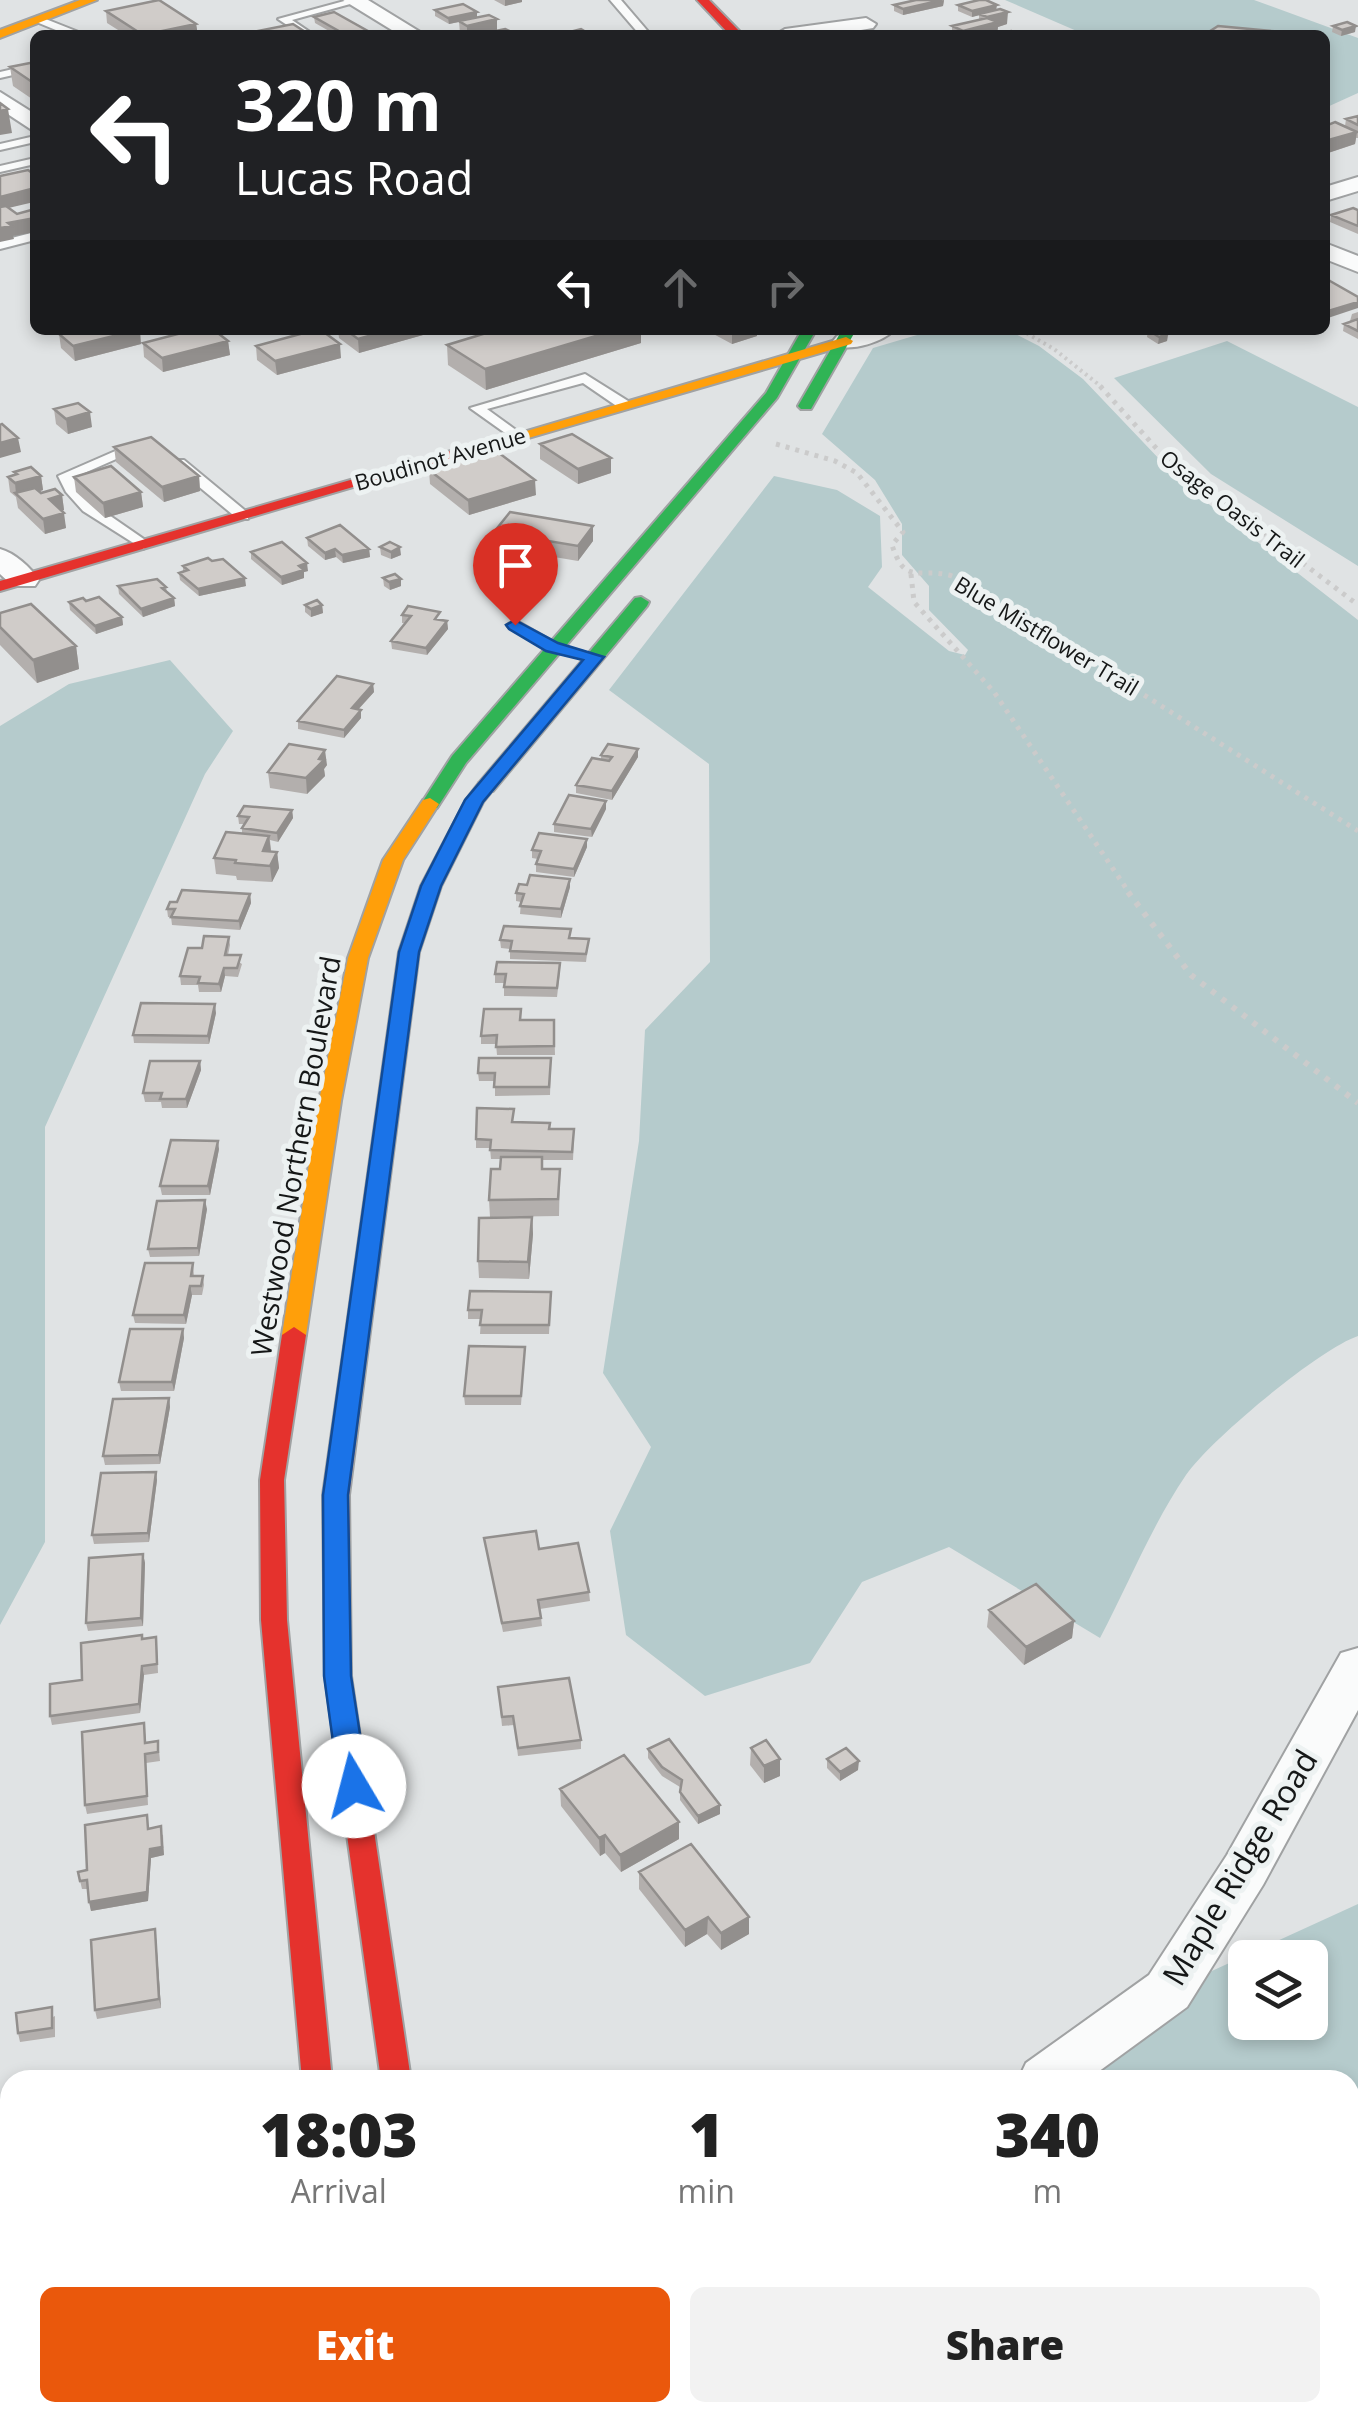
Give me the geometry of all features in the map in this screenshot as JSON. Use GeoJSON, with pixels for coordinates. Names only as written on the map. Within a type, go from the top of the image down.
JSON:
{"type":"FeatureCollection","features":[{"type":"Feature","properties":{"kind":"main road"},"geometry":{"type":"LineString","coordinates":[[0,34],[91,0]]}},
{"type":"Feature","properties":{"kind":"main road"},"geometry":{"type":"LineString","coordinates":[[693,12],[727,30]]}},
{"type":"Feature","properties":{"kind":"main road","name":"Westwood Northern Boulevard"},"geometry":{"type":"LineString","coordinates":[[395,2070],[338,1676],[320,1579],[336,1495],[358,1104],[358,958],[392,860],[459,760],[772,395],[806,335]]}},
{"type":"Feature","properties":{"kind":"main road"},"geometry":{"type":"LineString","coordinates":[[776,444],[809,403],[848,335]]}},
{"type":"Feature","properties":{"kind":"main road","name":"Boudinot Avenue"},"geometry":{"type":"LineString","coordinates":[[12,583],[794,356],[848,335]]}},
{"type":"Feature","properties":{"kind":"main road"},"geometry":{"type":"LineString","coordinates":[[672,390],[723,393],[756,413]]}},
{"type":"Feature","properties":{"kind":"main road","name":"Westwood Northern Boulevard"},"geometry":{"type":"LineString","coordinates":[[316,2070],[273,1584],[272,1480],[358,1104],[431,886],[474,800],[652,590]]}},
{"type":"Feature","properties":{"kind":"main road"},"geometry":{"type":"LineString","coordinates":[[552,647],[595,657]]}},
{"type":"Feature","properties":{"kind":"street"},"geometry":{"type":"LineString","coordinates":[[354,1],[406,30]]}},
{"type":"Feature","properties":{"kind":"street"},"geometry":{"type":"LineString","coordinates":[[834,8],[879,30]]}},
{"type":"Feature","properties":{"kind":"street"},"geometry":{"type":"LineString","coordinates":[[821,30],[866,24]]}},
{"type":"Feature","properties":{"kind":"street"},"geometry":{"type":"LineString","coordinates":[[0,99],[30,124]]}},
{"type":"Feature","properties":{"kind":"street"},"geometry":{"type":"LineString","coordinates":[[1330,192],[1358,184]]}},
{"type":"Feature","properties":{"kind":"street"},"geometry":{"type":"LineString","coordinates":[[1330,252],[1358,265]]}},
{"type":"Feature","properties":{"kind":"street"},"geometry":{"type":"LineString","coordinates":[[0,558],[12,583]]}},
{"type":"Feature","properties":{"kind":"street","name":"Maple Ridge Road"},"geometry":{"type":"LineString","coordinates":[[1059,2070],[1168,1991],[1245,1870],[1358,1666]]}},
{"type":"Feature","properties":{"kind":"lane"},"geometry":{"type":"LineString","coordinates":[[616,0],[642,30]]}},
{"type":"Feature","properties":{"kind":"lane"},"geometry":{"type":"LineString","coordinates":[[301,30],[282,19],[354,1]]}},
{"type":"Feature","properties":{"kind":"lane"},"geometry":{"type":"LineString","coordinates":[[38,19],[65,30]]}},
{"type":"Feature","properties":{"kind":"lane"},"geometry":{"type":"LineString","coordinates":[[0,75],[30,68]]}},
{"type":"Feature","properties":{"kind":"lane"},"geometry":{"type":"LineString","coordinates":[[0,147],[30,129]]}},
{"type":"Feature","properties":{"kind":"lane"},"geometry":{"type":"LineString","coordinates":[[0,169],[30,162]]}},
{"type":"Feature","properties":{"kind":"lane"},"geometry":{"type":"LineString","coordinates":[[0,245],[30,237]]}},
{"type":"Feature","properties":{"kind":"lane"},"geometry":{"type":"LineString","coordinates":[[515,436],[477,408],[584,378],[623,404]]}},
{"type":"Feature","properties":{"kind":"lane"},"geometry":{"type":"LineString","coordinates":[[143,545],[130,532],[113,526],[73,495],[65,476],[110,459],[117,452],[159,448],[243,516]]}},
{"type":"Feature","properties":{"kind":"lane"},"geometry":{"type":"LineString","coordinates":[[515,625],[552,647]]}},
{"type":"Feature","properties":{"kind":"lane"},"geometry":{"type":"LineString","coordinates":[[273,1584],[320,1579]]}},
{"type":"Feature","properties":{"kind":"path","name":"Osage Oasis Trail"},"geometry":{"type":"LineString","coordinates":[[1030,335],[1102,387],[1167,460],[1358,605]]}},
{"type":"Feature","properties":{"kind":"path"},"geometry":{"type":"LineString","coordinates":[[776,444],[835,461],[856,473],[882,509],[898,520],[902,532],[892,544],[898,563],[911,574],[914,602],[994,692],[1064,792],[1108,866],[1191,975],[1358,1103]]}},
{"type":"Feature","properties":{"kind":"path","name":"Blue Mistflower Trail"},"geometry":{"type":"LineString","coordinates":[[911,574],[949,575],[972,585],[1358,830]]}},
{"type":"Feature","properties":{"kind":"shaded area"},"geometry":{"type":"Polygon","coordinates":[[[1005,0],[1254,0],[1358,38],[1358,93],[1330,106],[1330,30],[1074,30],[1005,0]]]}},
{"type":"Feature","properties":{"kind":"shaded area"},"geometry":{"type":"Polygon","coordinates":[[[917,335],[1018,335],[1039,346],[1083,379],[1183,484],[1358,620],[1358,1336],[1293,1376],[1241,1419],[1186,1475],[1162,1514],[1100,1638],[949,1547],[862,1582],[810,1663],[705,1696],[626,1635],[610,1531],[651,1447],[603,1373],[639,1141],[645,1030],[710,962],[709,764],[609,690],[774,476],[837,490],[880,516],[882,567],[868,587],[949,651],[965,655],[968,650],[929,610],[929,586],[902,555],[902,524],[875,480],[822,434],[873,348],[917,335]]]}},
{"type":"Feature","properties":{"kind":"shaded area"},"geometry":{"type":"Polygon","coordinates":[[[1227,341],[1358,407],[1358,566],[1211,474],[1114,378],[1227,341]]]}},
{"type":"Feature","properties":{"kind":"shaded area"},"geometry":{"type":"Polygon","coordinates":[[[170,660],[233,731],[205,774],[45,1127],[45,1542],[0,1625],[0,726],[69,684],[170,660]]]}},
{"type":"Feature","properties":{"kind":"shaded area"},"geometry":{"type":"Polygon","coordinates":[[[1358,1904],[1358,2070],[1059,2070],[1168,1991],[1228,1964],[1228,2040],[1328,2040],[1328,1940],[1279,1940],[1358,1904]]]}},
{"type":"Feature","properties":{"kind":"building"},"geometry":{"type":"Polygon","coordinates":[[[159,0],[196,24],[167,30],[135,30],[106,11],[159,0]]]}},
{"type":"Feature","properties":{"kind":"building"},"geometry":{"type":"Polygon","coordinates":[[[942,0],[903,9],[894,5],[942,0]]]}},
{"type":"Feature","properties":{"kind":"building"},"geometry":{"type":"Polygon","coordinates":[[[979,0],[997,5],[972,11],[958,5],[979,0]]]}},
{"type":"Feature","properties":{"kind":"building"},"geometry":{"type":"Polygon","coordinates":[[[463,4],[477,12],[448,18],[435,10],[463,4]]]}},
{"type":"Feature","properties":{"kind":"building"},"geometry":{"type":"Polygon","coordinates":[[[1000,9],[1008,12],[987,17],[979,14],[1000,9]]]}},
{"type":"Feature","properties":{"kind":"building"},"geometry":{"type":"Polygon","coordinates":[[[334,12],[366,30],[337,30],[314,17],[334,12]]]}},
{"type":"Feature","properties":{"kind":"building"},"geometry":{"type":"Polygon","coordinates":[[[489,15],[497,19],[467,26],[459,21],[489,15]]]}},
{"type":"Feature","properties":{"kind":"building"},"geometry":{"type":"Polygon","coordinates":[[[987,18],[998,22],[967,30],[952,26],[987,18]]]}},
{"type":"Feature","properties":{"kind":"building"},"geometry":{"type":"Polygon","coordinates":[[[1347,22],[1356,26],[1342,30],[1333,26],[1347,22]]]}},
{"type":"Feature","properties":{"kind":"building"},"geometry":{"type":"Polygon","coordinates":[[[293,24],[302,30],[263,30],[293,24]]]}},
{"type":"Feature","properties":{"kind":"building"},"geometry":{"type":"Polygon","coordinates":[[[1218,26],[1260,30],[1212,30],[1218,26]]]}},
{"type":"Feature","properties":{"kind":"building"},"geometry":{"type":"Polygon","coordinates":[[[30,63],[30,81],[10,67],[30,63]]]}},
{"type":"Feature","properties":{"kind":"building"},"geometry":{"type":"Polygon","coordinates":[[[1335,122],[1357,132],[1330,140],[1330,124],[1335,122]]]}},
{"type":"Feature","properties":{"kind":"building"},"geometry":{"type":"Polygon","coordinates":[[[28,170],[30,189],[0,197],[0,176],[28,170]]]}},
{"type":"Feature","properties":{"kind":"building"},"geometry":{"type":"Polygon","coordinates":[[[6,206],[17,214],[30,210],[30,219],[0,228],[0,207],[6,206]]]}},
{"type":"Feature","properties":{"kind":"building"},"geometry":{"type":"Polygon","coordinates":[[[1358,210],[1358,226],[1331,215],[1358,210]]]}},
{"type":"Feature","properties":{"kind":"building"},"geometry":{"type":"Polygon","coordinates":[[[1330,281],[1358,297],[1358,302],[1330,310],[1330,281]]]}},
{"type":"Feature","properties":{"kind":"building"},"geometry":{"type":"Polygon","coordinates":[[[1358,319],[1358,331],[1344,324],[1358,319]]]}},
{"type":"Feature","properties":{"kind":"building"},"geometry":{"type":"Polygon","coordinates":[[[60,335],[118,335],[73,346],[60,335]]]}},
{"type":"Feature","properties":{"kind":"building"},"geometry":{"type":"Polygon","coordinates":[[[174,335],[220,335],[228,341],[162,358],[143,343],[174,335]]]}},
{"type":"Feature","properties":{"kind":"building"},"geometry":{"type":"Polygon","coordinates":[[[297,335],[328,335],[340,344],[275,361],[256,346],[297,335]]]}},
{"type":"Feature","properties":{"kind":"building"},"geometry":{"type":"Polygon","coordinates":[[[480,335],[599,335],[485,369],[447,345],[480,335]]]}},
{"type":"Feature","properties":{"kind":"building"},"geometry":{"type":"Polygon","coordinates":[[[78,403],[90,412],[66,419],[54,409],[78,403]]]}},
{"type":"Feature","properties":{"kind":"building"},"geometry":{"type":"Polygon","coordinates":[[[2,424],[18,438],[0,443],[2,424]]]}},
{"type":"Feature","properties":{"kind":"building"},"geometry":{"type":"Polygon","coordinates":[[[572,434],[611,458],[578,469],[540,444],[572,434]]]}},
{"type":"Feature","properties":{"kind":"building"},"geometry":{"type":"Polygon","coordinates":[[[151,437],[199,476],[162,487],[114,447],[151,437]]]}},
{"type":"Feature","properties":{"kind":"building"},"geometry":{"type":"Polygon","coordinates":[[[495,450],[535,480],[468,500],[429,470],[495,450]]]}},
{"type":"Feature","properties":{"kind":"building"},"geometry":{"type":"Polygon","coordinates":[[[111,466],[141,492],[103,503],[74,477],[111,466]]]}},
{"type":"Feature","properties":{"kind":"building"},"geometry":{"type":"Polygon","coordinates":[[[31,467],[41,476],[15,483],[8,477],[17,474],[14,472],[31,467]]]}},
{"type":"Feature","properties":{"kind":"building"},"geometry":{"type":"Polygon","coordinates":[[[35,488],[41,493],[55,489],[62,495],[49,499],[64,513],[43,519],[15,493],[35,488]]]}},
{"type":"Feature","properties":{"kind":"building"},"geometry":{"type":"Polygon","coordinates":[[[510,512],[593,526],[578,546],[494,532],[510,512]]]}},
{"type":"Feature","properties":{"kind":"building"},"geometry":{"type":"Polygon","coordinates":[[[340,525],[369,549],[342,555],[335,549],[325,553],[307,538],[340,525]]]}},
{"type":"Feature","properties":{"kind":"building"},"geometry":{"type":"Polygon","coordinates":[[[282,542],[307,563],[299,566],[304,570],[281,577],[251,552],[282,542]]]}},
{"type":"Feature","properties":{"kind":"building"},"geometry":{"type":"Polygon","coordinates":[[[390,542],[400,547],[391,552],[380,547],[390,542]]]}},
{"type":"Feature","properties":{"kind":"building"},"geometry":{"type":"Polygon","coordinates":[[[208,558],[223,559],[245,578],[198,589],[179,573],[188,570],[183,566],[208,558]]]}},
{"type":"Feature","properties":{"kind":"building"},"geometry":{"type":"Polygon","coordinates":[[[395,574],[401,579],[389,582],[383,578],[395,574]]]}},
{"type":"Feature","properties":{"kind":"building"},"geometry":{"type":"Polygon","coordinates":[[[157,579],[174,598],[141,609],[118,586],[157,579]]]}},
{"type":"Feature","properties":{"kind":"building"},"geometry":{"type":"Polygon","coordinates":[[[99,597],[122,617],[95,626],[69,602],[99,597]]]}},
{"type":"Feature","properties":{"kind":"building"},"geometry":{"type":"Polygon","coordinates":[[[317,600],[322,605],[311,609],[305,605],[317,600]]]}},
{"type":"Feature","properties":{"kind":"building"},"geometry":{"type":"Polygon","coordinates":[[[31,604],[76,646],[33,660],[0,627],[0,613],[31,604]]]}},
{"type":"Feature","properties":{"kind":"building"},"geometry":{"type":"Polygon","coordinates":[[[408,606],[440,612],[435,619],[447,621],[426,648],[391,641],[411,616],[402,615],[408,606]]]}},
{"type":"Feature","properties":{"kind":"building"},"geometry":{"type":"Polygon","coordinates":[[[337,676],[373,684],[352,708],[361,710],[344,730],[298,721],[337,676]]]}},
{"type":"Feature","properties":{"kind":"building"},"geometry":{"type":"Polygon","coordinates":[[[289,744],[325,750],[319,759],[324,760],[306,778],[268,772],[289,744]]]}},
{"type":"Feature","properties":{"kind":"building"},"geometry":{"type":"Polygon","coordinates":[[[608,744],[638,749],[612,791],[576,785],[592,758],[609,761],[612,757],[601,755],[608,744]]]}},
{"type":"Feature","properties":{"kind":"building"},"geometry":{"type":"Polygon","coordinates":[[[569,795],[606,801],[591,829],[554,824],[569,795]]]}},
{"type":"Feature","properties":{"kind":"building"},"geometry":{"type":"Polygon","coordinates":[[[244,806],[292,810],[277,833],[242,828],[249,817],[238,816],[244,806]]]}},
{"type":"Feature","properties":{"kind":"building"},"geometry":{"type":"Polygon","coordinates":[[[226,832],[269,836],[263,851],[277,852],[270,866],[214,858],[226,832]]]}},
{"type":"Feature","properties":{"kind":"building"},"geometry":{"type":"Polygon","coordinates":[[[539,833],[587,839],[574,869],[536,864],[541,851],[532,850],[539,833]]]}},
{"type":"Feature","properties":{"kind":"building"},"geometry":{"type":"Polygon","coordinates":[[[530,875],[570,879],[561,909],[520,906],[524,894],[516,893],[519,884],[527,885],[530,875]]]}},
{"type":"Feature","properties":{"kind":"building"},"geometry":{"type":"Polygon","coordinates":[[[182,890],[250,894],[239,921],[171,917],[175,909],[167,909],[170,902],[177,902],[182,890]]]}},
{"type":"Feature","properties":{"kind":"building"},"geometry":{"type":"Polygon","coordinates":[[[504,926],[571,929],[569,938],[589,939],[586,954],[510,951],[512,941],[500,940],[504,926]]]}},
{"type":"Feature","properties":{"kind":"building"},"geometry":{"type":"Polygon","coordinates":[[[204,936],[229,937],[225,955],[241,955],[237,968],[224,968],[219,984],[198,983],[200,977],[180,976],[188,948],[202,948],[204,936]]]}},
{"type":"Feature","properties":{"kind":"building"},"geometry":{"type":"Polygon","coordinates":[[[497,962],[560,963],[557,988],[504,987],[506,974],[495,974],[497,962]]]}},
{"type":"Feature","properties":{"kind":"building"},"geometry":{"type":"Polygon","coordinates":[[[141,1003],[215,1004],[208,1036],[133,1035],[141,1003]]]}},
{"type":"Feature","properties":{"kind":"building"},"geometry":{"type":"Polygon","coordinates":[[[484,1009],[521,1009],[520,1020],[554,1020],[554,1046],[496,1047],[497,1035],[481,1036],[484,1009]]]}},
{"type":"Feature","properties":{"kind":"building"},"geometry":{"type":"Polygon","coordinates":[[[479,1058],[551,1058],[549,1087],[494,1087],[495,1073],[478,1073],[479,1058]]]}},
{"type":"Feature","properties":{"kind":"building"},"geometry":{"type":"Polygon","coordinates":[[[150,1061],[200,1061],[186,1099],[160,1099],[162,1093],[143,1093],[150,1061]]]}},
{"type":"Feature","properties":{"kind":"building"},"geometry":{"type":"Polygon","coordinates":[[[477,1108],[514,1109],[512,1122],[550,1123],[549,1129],[574,1129],[572,1152],[490,1150],[491,1140],[476,1139],[477,1108]]]}},
{"type":"Feature","properties":{"kind":"building"},"geometry":{"type":"Polygon","coordinates":[[[171,1140],[218,1141],[208,1186],[160,1186],[171,1140]]]}},
{"type":"Feature","properties":{"kind":"building"},"geometry":{"type":"Polygon","coordinates":[[[501,1157],[542,1157],[542,1169],[560,1169],[558,1199],[489,1200],[491,1169],[500,1169],[501,1157]]]}},
{"type":"Feature","properties":{"kind":"building"},"geometry":{"type":"Polygon","coordinates":[[[205,1200],[198,1248],[148,1249],[157,1201],[205,1200]]]}},
{"type":"Feature","properties":{"kind":"building"},"geometry":{"type":"Polygon","coordinates":[[[532,1217],[528,1262],[478,1261],[479,1218],[532,1217]]]}},
{"type":"Feature","properties":{"kind":"building"},"geometry":{"type":"Polygon","coordinates":[[[145,1263],[193,1263],[191,1276],[203,1276],[201,1286],[190,1286],[184,1315],[133,1315],[145,1263]]]}},
{"type":"Feature","properties":{"kind":"building"},"geometry":{"type":"Polygon","coordinates":[[[470,1291],[551,1292],[549,1325],[480,1325],[482,1310],[468,1310],[470,1291]]]}},
{"type":"Feature","properties":{"kind":"building"},"geometry":{"type":"Polygon","coordinates":[[[130,1329],[183,1329],[172,1382],[119,1382],[130,1329]]]}},
{"type":"Feature","properties":{"kind":"building"},"geometry":{"type":"Polygon","coordinates":[[[469,1346],[525,1347],[521,1396],[464,1396],[469,1346]]]}},
{"type":"Feature","properties":{"kind":"building"},"geometry":{"type":"Polygon","coordinates":[[[169,1398],[159,1455],[103,1456],[113,1399],[169,1398]]]}},
{"type":"Feature","properties":{"kind":"building"},"geometry":{"type":"Polygon","coordinates":[[[156,1472],[148,1533],[92,1535],[101,1473],[156,1472]]]}},
{"type":"Feature","properties":{"kind":"building"},"geometry":{"type":"Polygon","coordinates":[[[536,1531],[539,1549],[578,1543],[589,1592],[538,1600],[541,1618],[502,1623],[484,1538],[536,1531]]]}},
{"type":"Feature","properties":{"kind":"building"},"geometry":{"type":"Polygon","coordinates":[[[143,1554],[141,1618],[86,1623],[89,1558],[143,1554]]]}},
{"type":"Feature","properties":{"kind":"building"},"geometry":{"type":"Polygon","coordinates":[[[1036,1584],[1074,1621],[1026,1647],[989,1610],[1036,1584]]]}},
{"type":"Feature","properties":{"kind":"building"},"geometry":{"type":"Polygon","coordinates":[[[142,1635],[142,1639],[156,1637],[157,1664],[142,1666],[139,1704],[50,1716],[50,1684],[82,1680],[81,1643],[142,1635]]]}},
{"type":"Feature","properties":{"kind":"building"},"geometry":{"type":"Polygon","coordinates":[[[569,1678],[581,1740],[518,1748],[513,1716],[502,1717],[498,1687],[569,1678]]]}},
{"type":"Feature","properties":{"kind":"building"},"geometry":{"type":"Polygon","coordinates":[[[144,1723],[145,1743],[158,1741],[158,1752],[145,1754],[147,1796],[85,1805],[82,1732],[144,1723]]]}},
{"type":"Feature","properties":{"kind":"building"},"geometry":{"type":"Polygon","coordinates":[[[669,1739],[720,1805],[698,1816],[680,1792],[682,1780],[662,1767],[648,1749],[669,1739]]]}},
{"type":"Feature","properties":{"kind":"building"},"geometry":{"type":"Polygon","coordinates":[[[766,1740],[780,1759],[764,1766],[751,1748],[766,1740]]]}},
{"type":"Feature","properties":{"kind":"building"},"geometry":{"type":"Polygon","coordinates":[[[846,1748],[859,1761],[840,1772],[827,1759],[846,1748]]]}},
{"type":"Feature","properties":{"kind":"building"},"geometry":{"type":"Polygon","coordinates":[[[624,1755],[679,1822],[620,1855],[605,1835],[599,1838],[560,1789],[624,1755]]]}},
{"type":"Feature","properties":{"kind":"building"},"geometry":{"type":"Polygon","coordinates":[[[147,1815],[148,1829],[161,1826],[162,1847],[150,1849],[147,1892],[89,1902],[87,1880],[80,1881],[78,1872],[87,1870],[85,1825],[147,1815]]]}},
{"type":"Feature","properties":{"kind":"building"},"geometry":{"type":"Polygon","coordinates":[[[691,1844],[749,1917],[721,1933],[708,1917],[685,1930],[639,1872],[691,1844]]]}},
{"type":"Feature","properties":{"kind":"building"},"geometry":{"type":"Polygon","coordinates":[[[155,1929],[159,1999],[95,2010],[91,1940],[155,1929]]]}},
{"type":"Feature","properties":{"kind":"building"},"geometry":{"type":"Polygon","coordinates":[[[52,2007],[52,2028],[18,2033],[16,2013],[52,2007]]]}},
{"type":"Feature","properties":{"kind":"traffic: fast"},"geometry":{"type":"LineString","coordinates":[[430,804],[459,760],[772,395],[806,335]]}},
{"type":"Feature","properties":{"kind":"traffic: fast"},"geometry":{"type":"LineString","coordinates":[[806,406],[846,335]]}},
{"type":"Feature","properties":{"kind":"traffic: fast"},"geometry":{"type":"LineString","coordinates":[[486,787],[641,602]]}},
{"type":"Feature","properties":{"kind":"traffic: slow"},"geometry":{"type":"LineString","coordinates":[[0,34],[91,0]]}},
{"type":"Feature","properties":{"kind":"traffic: slow"},"geometry":{"type":"LineString","coordinates":[[457,454],[846,341]]}},
{"type":"Feature","properties":{"kind":"traffic: slow"},"geometry":{"type":"LineString","coordinates":[[356,1347],[409,952],[431,886],[475,800],[486,787]]}},
{"type":"Feature","properties":{"kind":"traffic: slow"},"geometry":{"type":"LineString","coordinates":[[294,1335],[330,1101],[358,958],[393,860],[430,804]]}},
{"type":"Feature","properties":{"kind":"traffic: jam"},"geometry":{"type":"LineString","coordinates":[[703,0],[732,30]]}},
{"type":"Feature","properties":{"kind":"traffic: jam"},"geometry":{"type":"LineString","coordinates":[[0,586],[457,454]]}},
{"type":"Feature","properties":{"kind":"traffic: jam"},"geometry":{"type":"LineString","coordinates":[[294,1335],[272,1480],[274,1620],[316,2070]]}},
{"type":"Feature","properties":{"kind":"traffic: jam"},"geometry":{"type":"LineString","coordinates":[[356,1347],[336,1495],[338,1676],[395,2070]]}},
{"type":"Feature","properties":{"kind":"route"},"geometry":{"type":"LineString","coordinates":[[354,1786],[338,1676],[336,1495],[409,952],[431,886],[474,800],[595,657],[552,647],[515,625]]}}]}
